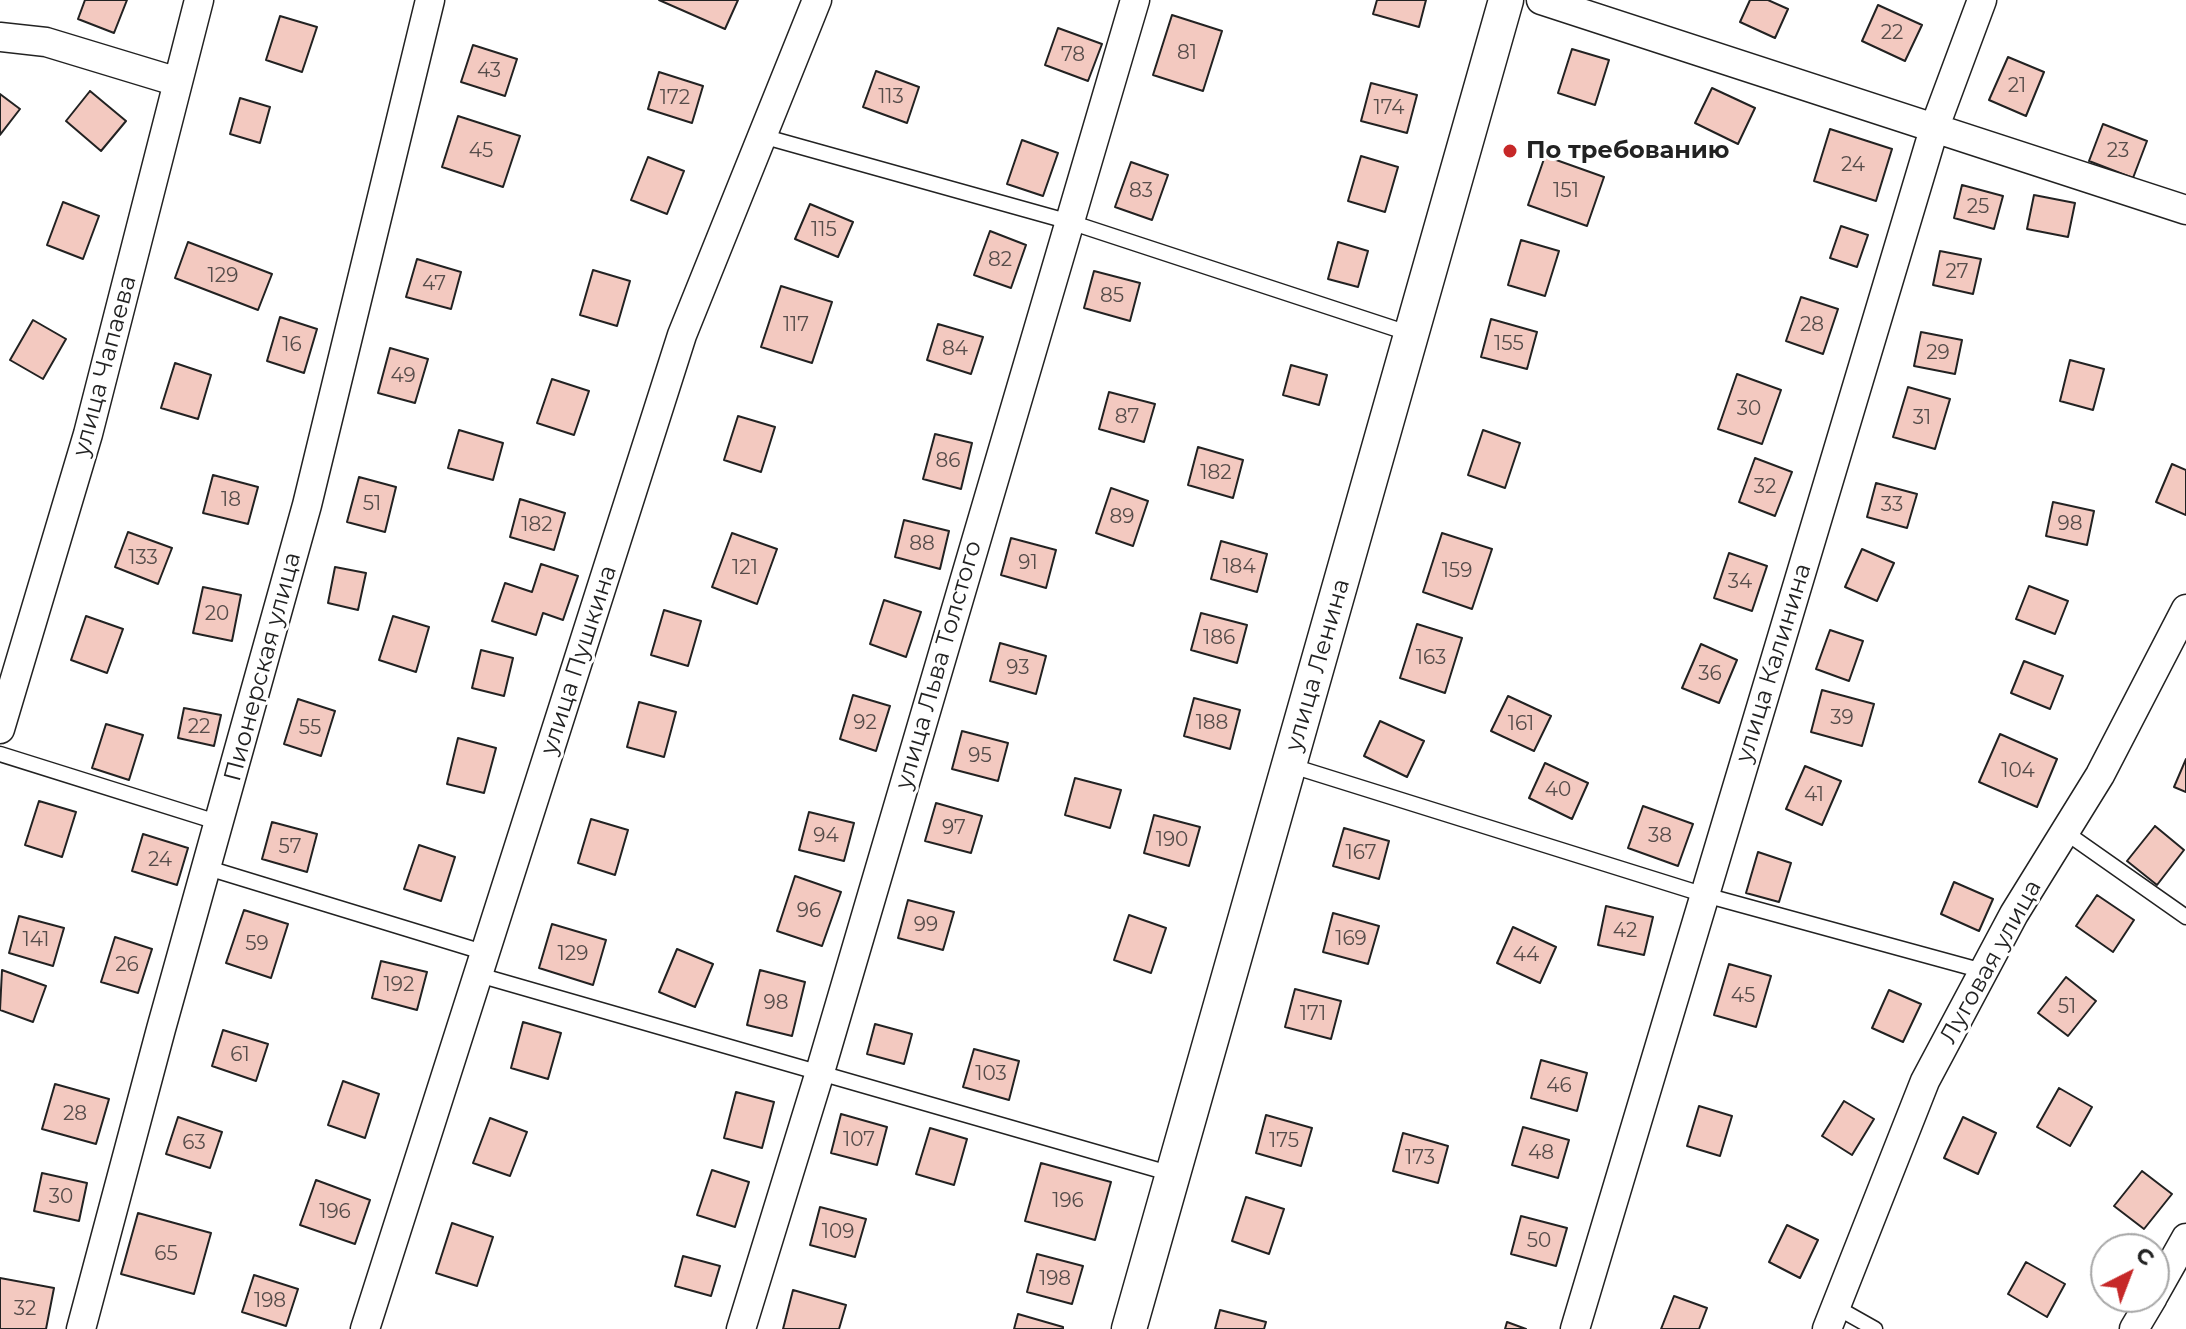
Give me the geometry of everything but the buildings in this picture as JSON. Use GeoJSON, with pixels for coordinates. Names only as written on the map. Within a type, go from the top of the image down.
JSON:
{"type":"FeatureCollection","features":[{"type":"Feature","properties":{"kind":"street","name":"улица Чапаева"},"geometry":{"type":"LineString","coordinates":[[0,729],[88,434],[199,0]]}},
{"type":"Feature","properties":{"kind":"street","name":"Пионерская улица"},"geometry":{"type":"LineString","coordinates":[[81,1329],[307,505],[430,0]]}},
{"type":"Feature","properties":{"kind":"street","name":"улица Пушкина"},"geometry":{"type":"LineString","coordinates":[[365,1329],[682,335],[817,0]]}},
{"type":"Feature","properties":{"kind":"street","name":"улица Льва Толстого"},"geometry":{"type":"LineString","coordinates":[[741,1329],[820,1072],[1135,0]]}},
{"type":"Feature","properties":{"kind":"street","name":"улица Ленина"},"geometry":{"type":"LineString","coordinates":[[1129,1329],[1506,0]]}},
{"type":"Feature","properties":{"kind":"street"},"geometry":{"type":"LineString","coordinates":[[1541,0],[2186,210]]}},
{"type":"Feature","properties":{"kind":"street","name":"улица Калинина"},"geometry":{"type":"LineString","coordinates":[[1575,1329],[1934,129],[1982,0]]}},
{"type":"Feature","properties":{"kind":"street"},"geometry":{"type":"LineString","coordinates":[[0,37],[46,42],[178,82]]}},
{"type":"Feature","properties":{"kind":"street","name":"Луговая улица"},"geometry":{"type":"LineString","coordinates":[[1831,1318],[1925,1081],[1983,971],[2100,775],[2186,609]]}},
{"type":"Feature","properties":{"kind":"street"},"geometry":{"type":"LineString","coordinates":[[2170,1266],[2186,1238]]}},
{"type":"Feature","properties":{"kind":"lane"},"geometry":{"type":"LineString","coordinates":[[762,136],[1070,222],[1411,334]]}},
{"type":"Feature","properties":{"kind":"lane"},"geometry":{"type":"LineString","coordinates":[[0,754],[220,823]]}},
{"type":"Feature","properties":{"kind":"lane"},"geometry":{"type":"LineString","coordinates":[[1289,765],[1705,895],[1983,971]]}},
{"type":"Feature","properties":{"kind":"lane"},"geometry":{"type":"LineString","coordinates":[[2065,832],[2186,917]]}},
{"type":"Feature","properties":{"kind":"lane"},"geometry":{"type":"LineString","coordinates":[[208,868],[483,964],[820,1072],[1173,1174]]}},
{"type":"Feature","properties":{"kind":"lane"},"geometry":{"type":"LineString","coordinates":[[1831,1318],[1875,1329]]}},
{"type":"Feature","properties":{"kind":"place","name":"По требованию"},"geometry":{"type":"Point","coordinates":[1510,151]}}]}
